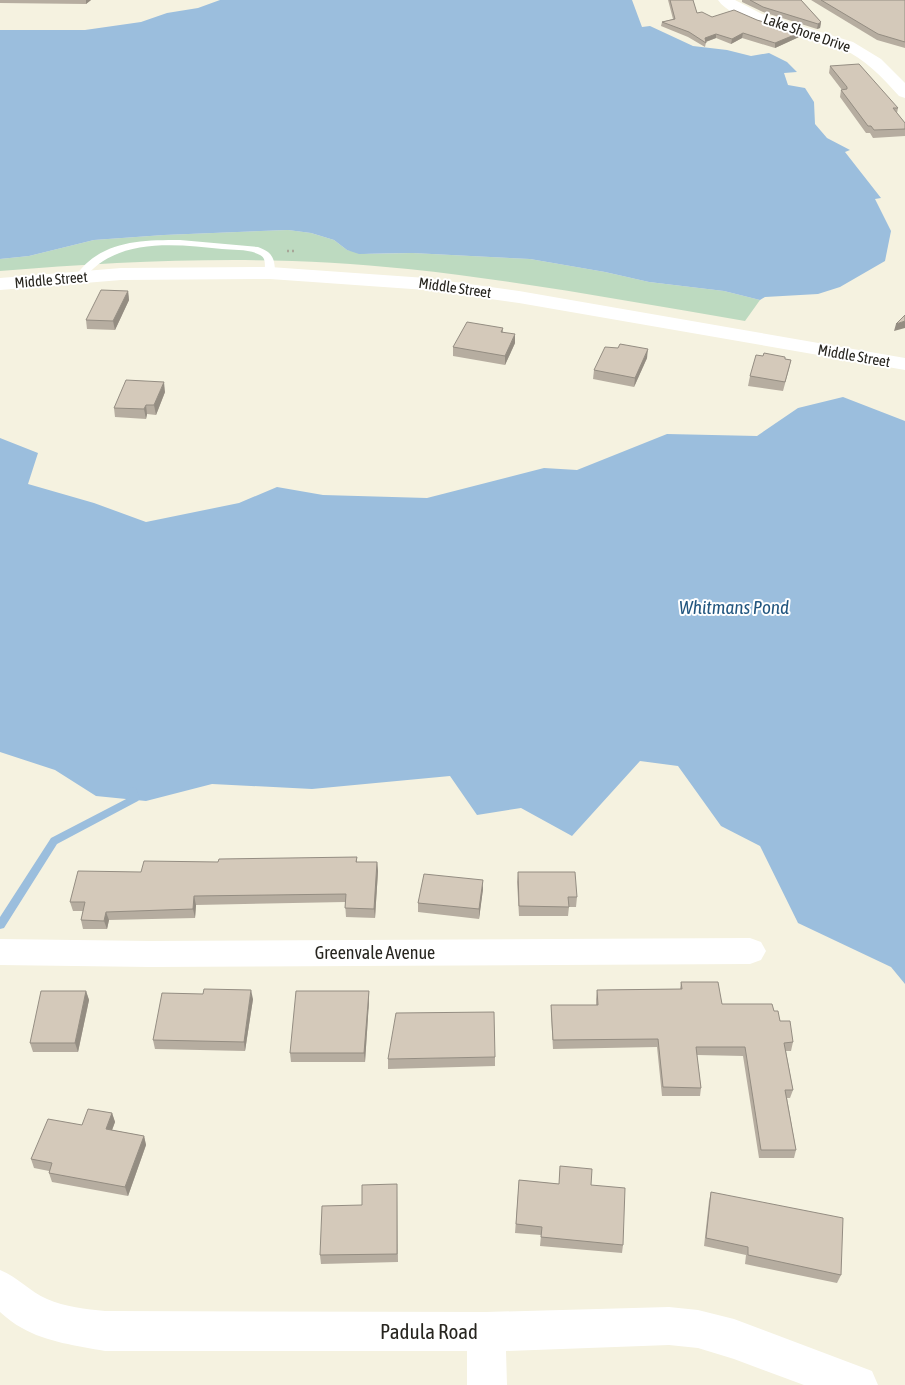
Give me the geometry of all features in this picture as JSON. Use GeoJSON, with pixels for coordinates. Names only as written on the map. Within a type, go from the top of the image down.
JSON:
{"type":"FeatureCollection","features":[{"type":"Feature","properties":{"kind":"street","name":"Lake Shore Drive"},"geometry":{"type":"LineString","coordinates":[[725,0],[749,13],[849,46],[876,62],[905,93]]}},
{"type":"Feature","properties":{"kind":"street","name":"Middle Street"},"geometry":{"type":"LineString","coordinates":[[0,284],[168,273],[270,273],[355,278],[464,289],[905,364]]}},
{"type":"Feature","properties":{"kind":"street","name":"Greenvale Avenue"},"geometry":{"type":"LineString","coordinates":[[2,953],[750,951]]}},
{"type":"Feature","properties":{"kind":"street","name":"Padula Road"},"geometry":{"type":"LineString","coordinates":[[0,1289],[36,1314],[72,1326],[105,1331],[486,1332],[669,1326],[698,1328],[734,1339],[858,1385]]}},
{"type":"Feature","properties":{"kind":"street"},"geometry":{"type":"LineString","coordinates":[[486,1332],[487,1385]]}},
{"type":"Feature","properties":{"kind":"lane"},"geometry":{"type":"LineString","coordinates":[[79,278],[90,264],[107,253],[150,244],[187,244],[254,249],[264,253],[270,260],[270,273]]}},
{"type":"Feature","properties":{"kind":"path"},"geometry":{"type":"LineString","coordinates":[[286,251],[296,251]]}},
{"type":"Feature","properties":{"kind":"green space"},"geometry":{"type":"Polygon","coordinates":[[[288,230],[311,233],[334,240],[347,250],[369,254],[412,253],[530,259],[649,282],[724,291],[760,300],[745,321],[577,292],[493,280],[408,269],[306,261],[204,260],[0,271],[0,259],[29,256],[94,240],[288,230]]]}},
{"type":"Feature","properties":{"kind":"water"},"geometry":{"type":"Polygon","coordinates":[[[220,0],[632,0],[642,27],[650,26],[693,46],[727,50],[751,56],[769,53],[787,62],[797,72],[784,73],[788,85],[805,88],[814,102],[815,124],[827,138],[850,150],[845,152],[881,198],[875,199],[891,231],[885,261],[840,287],[818,294],[765,297],[760,300],[724,291],[649,282],[530,259],[412,253],[359,254],[347,250],[334,240],[311,233],[288,230],[94,240],[29,256],[0,259],[0,30],[85,30],[141,22],[167,13],[198,8],[220,0]]]}},
{"type":"Feature","properties":{"kind":"water","name":"Whitmans Pond"},"geometry":{"type":"Polygon","coordinates":[[[843,397],[905,421],[905,984],[891,967],[798,923],[760,846],[721,826],[678,766],[640,761],[572,836],[521,808],[477,815],[450,776],[312,789],[212,784],[146,801],[96,796],[55,770],[0,752],[0,438],[38,453],[28,484],[94,503],[146,522],[239,503],[277,487],[323,495],[427,498],[544,468],[577,470],[667,434],[757,436],[798,408],[843,397]]]}},
{"type":"Feature","properties":{"kind":"building"},"geometry":{"type":"Polygon","coordinates":[[[670,0],[693,0],[697,13],[702,12],[712,17],[734,10],[757,20],[799,33],[775,43],[743,33],[732,39],[716,34],[705,38],[706,43],[689,32],[662,22],[675,19],[670,0]]]}},
{"type":"Feature","properties":{"kind":"building"},"geometry":{"type":"Polygon","coordinates":[[[750,0],[801,0],[821,22],[818,24],[763,7],[750,0]]]}},
{"type":"Feature","properties":{"kind":"building"},"geometry":{"type":"Polygon","coordinates":[[[821,0],[905,0],[905,42],[878,34],[821,0]]]}},
{"type":"Feature","properties":{"kind":"building"},"geometry":{"type":"Polygon","coordinates":[[[859,64],[898,108],[893,108],[905,123],[905,129],[874,130],[871,126],[868,126],[841,90],[847,89],[847,87],[830,66],[859,64]]]}},
{"type":"Feature","properties":{"kind":"building"},"geometry":{"type":"Polygon","coordinates":[[[101,290],[128,291],[113,321],[86,320],[101,290]]]}},
{"type":"Feature","properties":{"kind":"building"},"geometry":{"type":"Polygon","coordinates":[[[905,315],[905,321],[896,324],[905,315]]]}},
{"type":"Feature","properties":{"kind":"building"},"geometry":{"type":"Polygon","coordinates":[[[467,322],[503,328],[501,332],[515,334],[505,356],[453,347],[467,322]]]}},
{"type":"Feature","properties":{"kind":"building"},"geometry":{"type":"Polygon","coordinates":[[[620,344],[648,349],[635,378],[594,370],[605,347],[618,348],[620,344]]]}},
{"type":"Feature","properties":{"kind":"building"},"geometry":{"type":"Polygon","coordinates":[[[764,353],[791,360],[785,382],[750,376],[756,355],[763,356],[764,353]]]}},
{"type":"Feature","properties":{"kind":"building"},"geometry":{"type":"Polygon","coordinates":[[[126,380],[164,382],[154,405],[146,405],[144,409],[114,408],[126,380]]]}},
{"type":"Feature","properties":{"kind":"building"},"geometry":{"type":"Polygon","coordinates":[[[357,857],[356,862],[377,862],[374,909],[345,908],[346,894],[194,896],[193,909],[106,912],[104,921],[81,920],[85,902],[70,902],[78,871],[141,872],[144,861],[218,862],[219,859],[357,857]]]}},
{"type":"Feature","properties":{"kind":"building"},"geometry":{"type":"Polygon","coordinates":[[[518,872],[575,872],[577,897],[568,897],[569,907],[519,906],[518,872]]]}},
{"type":"Feature","properties":{"kind":"building"},"geometry":{"type":"Polygon","coordinates":[[[424,874],[483,880],[479,909],[418,903],[424,874]]]}},
{"type":"Feature","properties":{"kind":"building"},"geometry":{"type":"Polygon","coordinates":[[[681,982],[718,982],[722,1004],[772,1004],[774,1011],[778,1011],[780,1021],[790,1021],[793,1042],[784,1043],[793,1090],[785,1090],[796,1150],[761,1150],[745,1047],[696,1047],[701,1088],[663,1087],[658,1039],[553,1040],[551,1005],[598,1005],[597,990],[682,989],[681,982]]]}},
{"type":"Feature","properties":{"kind":"building"},"geometry":{"type":"Polygon","coordinates":[[[204,989],[251,990],[244,1042],[153,1040],[162,993],[203,994],[204,989]]]}},
{"type":"Feature","properties":{"kind":"building"},"geometry":{"type":"Polygon","coordinates":[[[41,991],[86,991],[75,1043],[30,1043],[41,991]]]}},
{"type":"Feature","properties":{"kind":"building"},"geometry":{"type":"Polygon","coordinates":[[[296,991],[369,991],[364,1053],[290,1053],[296,991]]]}},
{"type":"Feature","properties":{"kind":"building"},"geometry":{"type":"Polygon","coordinates":[[[494,1012],[495,1057],[388,1059],[396,1013],[494,1012]]]}},
{"type":"Feature","properties":{"kind":"building"},"geometry":{"type":"Polygon","coordinates":[[[88,1109],[112,1113],[106,1129],[144,1136],[125,1187],[49,1173],[52,1163],[31,1159],[48,1119],[82,1125],[88,1109]]]}},
{"type":"Feature","properties":{"kind":"building"},"geometry":{"type":"Polygon","coordinates":[[[560,1166],[592,1169],[591,1185],[625,1188],[623,1245],[541,1237],[542,1227],[516,1224],[519,1180],[559,1184],[560,1166]]]}},
{"type":"Feature","properties":{"kind":"building"},"geometry":{"type":"Polygon","coordinates":[[[397,1184],[397,1254],[320,1255],[322,1206],[362,1205],[362,1185],[397,1184]]]}},
{"type":"Feature","properties":{"kind":"building"},"geometry":{"type":"Polygon","coordinates":[[[711,1192],[843,1218],[841,1275],[748,1255],[748,1247],[706,1238],[711,1192]]]}},
{"type":"Feature","properties":{"kind":"waterway"},"geometry":{"type":"LineString","coordinates":[[0,925],[54,841],[135,799],[133,790]]}}]}
